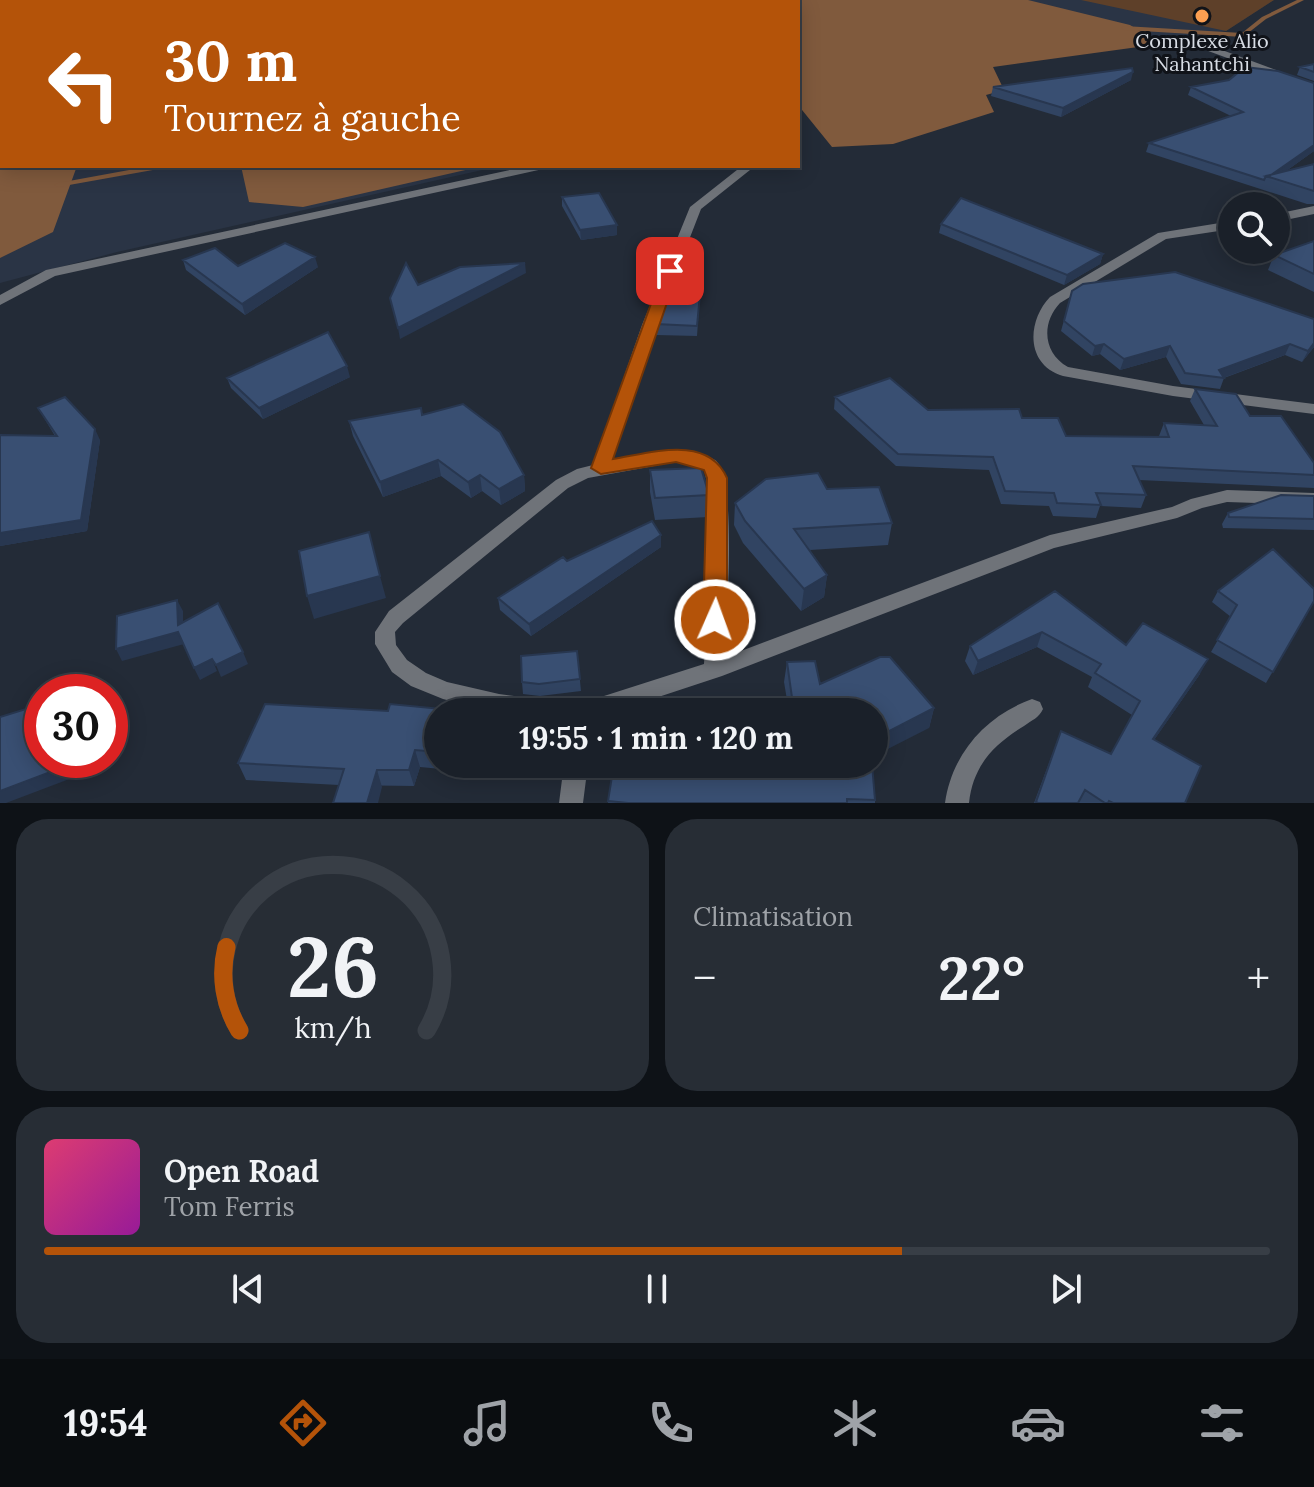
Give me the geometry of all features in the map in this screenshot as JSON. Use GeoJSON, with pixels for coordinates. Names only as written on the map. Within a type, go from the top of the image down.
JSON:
{"type":"FeatureCollection","features":[{"type":"Feature","properties":{"kind":"street"},"geometry":{"type":"LineString","coordinates":[[1195,43],[1314,87]]}},
{"type":"Feature","properties":{"kind":"street"},"geometry":{"type":"LineString","coordinates":[[0,301],[51,273],[534,168]]}},
{"type":"Feature","properties":{"kind":"street"},"geometry":{"type":"LineString","coordinates":[[601,468],[657,305],[696,207],[746,168]]}},
{"type":"Feature","properties":{"kind":"street"},"geometry":{"type":"LineString","coordinates":[[1290,215],[1314,210]]}},
{"type":"Feature","properties":{"kind":"street"},"geometry":{"type":"LineString","coordinates":[[1218,227],[1162,236],[1055,300],[1044,310],[1040,321],[1040,342],[1049,364],[1063,371],[1173,391],[1314,409]]}},
{"type":"Feature","properties":{"kind":"street"},"geometry":{"type":"LineString","coordinates":[[473,698],[407,675],[393,662],[384,635],[386,626],[562,484],[601,468],[676,456],[696,458],[712,466],[717,478],[714,670]]}},
{"type":"Feature","properties":{"kind":"street"},"geometry":{"type":"LineString","coordinates":[[627,698],[714,670],[1050,542],[1177,512],[1197,503],[1227,496],[1314,499]]}},
{"type":"Feature","properties":{"kind":"street"},"geometry":{"type":"LineString","coordinates":[[957,803],[968,758],[996,729],[1032,709]]}},
{"type":"Feature","properties":{"kind":"street"},"geometry":{"type":"LineString","coordinates":[[571,803],[574,778]]}},
{"type":"Feature","properties":{"kind":"shaded area"},"geometry":{"type":"Polygon","coordinates":[[[800,0],[1274,0],[1226,31],[921,72],[800,3],[800,0]]]}},
{"type":"Feature","properties":{"kind":"shaded area"},"geometry":{"type":"Polygon","coordinates":[[[800,0],[1028,0],[1130,25],[1160,44],[993,67],[1004,90],[986,95],[994,112],[893,144],[832,147],[800,107],[800,0]]]}},
{"type":"Feature","properties":{"kind":"shaded area","name":"Complexe Alio Nahantchi"},"geometry":{"type":"Polygon","coordinates":[[[1081,0],[1274,0],[1226,31],[1081,0]]]}},
{"type":"Feature","properties":{"kind":"shaded area"},"geometry":{"type":"Polygon","coordinates":[[[0,168],[491,168],[117,252],[0,283],[0,168]]]}},
{"type":"Feature","properties":{"kind":"shaded area"},"geometry":{"type":"Polygon","coordinates":[[[0,168],[76,168],[53,232],[0,258],[0,168]]]}},
{"type":"Feature","properties":{"kind":"shaded area"},"geometry":{"type":"Polygon","coordinates":[[[241,168],[474,168],[303,207],[249,202],[241,168]]]}},
{"type":"Feature","properties":{"kind":"building"},"geometry":{"type":"Polygon","coordinates":[[[1314,64],[1314,72],[1300,67],[1314,64]]]}},
{"type":"Feature","properties":{"kind":"building"},"geometry":{"type":"Polygon","coordinates":[[[1245,67],[1278,71],[1314,83],[1314,145],[1264,180],[1149,143],[1243,112],[1191,87],[1229,80],[1245,67]]]}},
{"type":"Feature","properties":{"kind":"building"},"geometry":{"type":"Polygon","coordinates":[[[1132,68],[1133,72],[1063,108],[993,87],[1132,68]]]}},
{"type":"Feature","properties":{"kind":"building"},"geometry":{"type":"Polygon","coordinates":[[[1314,164],[1314,191],[1266,176],[1314,164]]]}},
{"type":"Feature","properties":{"kind":"building"},"geometry":{"type":"Polygon","coordinates":[[[599,193],[617,225],[580,230],[562,197],[599,193]]]}},
{"type":"Feature","properties":{"kind":"building"},"geometry":{"type":"Polygon","coordinates":[[[961,198],[1103,254],[1067,275],[941,224],[961,198]]]}},
{"type":"Feature","properties":{"kind":"building"},"geometry":{"type":"Polygon","coordinates":[[[1314,241],[1314,274],[1290,263],[1290,249],[1314,241]]]}},
{"type":"Feature","properties":{"kind":"building"},"geometry":{"type":"Polygon","coordinates":[[[285,243],[315,257],[242,304],[183,260],[215,248],[238,266],[285,243]]]}},
{"type":"Feature","properties":{"kind":"building"},"geometry":{"type":"Polygon","coordinates":[[[406,263],[418,285],[460,267],[525,263],[398,328],[390,298],[406,263]]]}},
{"type":"Feature","properties":{"kind":"building"},"geometry":{"type":"Polygon","coordinates":[[[1175,272],[1314,319],[1314,343],[1308,351],[1290,344],[1219,370],[1224,378],[1185,373],[1170,346],[1124,359],[1104,344],[1095,346],[1064,321],[1072,291],[1083,284],[1175,272]]]}},
{"type":"Feature","properties":{"kind":"building"},"geometry":{"type":"Polygon","coordinates":[[[700,294],[697,326],[656,324],[664,301],[700,294]]]}},
{"type":"Feature","properties":{"kind":"building"},"geometry":{"type":"Polygon","coordinates":[[[328,332],[347,366],[259,408],[227,378],[328,332]]]}},
{"type":"Feature","properties":{"kind":"building"},"geometry":{"type":"Polygon","coordinates":[[[890,378],[928,410],[1019,409],[1022,418],[1058,418],[1066,436],[1169,437],[1164,423],[1217,426],[1195,389],[1236,394],[1250,416],[1281,416],[1314,463],[1314,475],[1133,466],[1146,495],[1096,493],[1101,505],[1057,503],[1054,493],[1005,491],[993,457],[898,454],[835,397],[890,378]]]}},
{"type":"Feature","properties":{"kind":"building"},"geometry":{"type":"Polygon","coordinates":[[[65,397],[95,429],[81,520],[0,533],[0,435],[57,436],[38,408],[65,397]]]}},
{"type":"Feature","properties":{"kind":"building"},"geometry":{"type":"Polygon","coordinates":[[[463,404],[500,432],[524,475],[499,489],[480,475],[468,482],[438,460],[380,482],[349,421],[421,408],[422,415],[463,404]]]}},
{"type":"Feature","properties":{"kind":"building"},"geometry":{"type":"Polygon","coordinates":[[[701,468],[709,495],[655,498],[650,470],[701,468]]]}},
{"type":"Feature","properties":{"kind":"building"},"geometry":{"type":"Polygon","coordinates":[[[818,473],[827,489],[879,487],[892,523],[794,529],[827,575],[804,589],[745,521],[735,503],[766,479],[818,473]]]}},
{"type":"Feature","properties":{"kind":"building"},"geometry":{"type":"Polygon","coordinates":[[[1281,495],[1314,496],[1314,519],[1229,517],[1228,513],[1281,495]]]}},
{"type":"Feature","properties":{"kind":"building"},"geometry":{"type":"Polygon","coordinates":[[[652,521],[661,535],[529,624],[498,598],[563,557],[567,561],[652,521]]]}},
{"type":"Feature","properties":{"kind":"building"},"geometry":{"type":"Polygon","coordinates":[[[369,532],[380,576],[307,596],[299,551],[369,532]]]}},
{"type":"Feature","properties":{"kind":"building"},"geometry":{"type":"Polygon","coordinates":[[[1273,549],[1314,589],[1314,601],[1273,672],[1217,640],[1237,605],[1218,591],[1273,549]]]}},
{"type":"Feature","properties":{"kind":"building"},"geometry":{"type":"Polygon","coordinates":[[[1055,591],[1126,645],[1143,623],[1208,659],[1153,739],[1201,766],[1185,803],[1105,803],[1085,790],[1078,803],[1036,802],[1061,731],[1111,754],[1140,701],[1095,673],[1101,664],[1042,632],[978,661],[970,646],[1055,591]]]}},
{"type":"Feature","properties":{"kind":"building"},"geometry":{"type":"Polygon","coordinates":[[[177,600],[178,625],[218,603],[243,652],[216,665],[212,659],[194,668],[178,632],[116,649],[117,616],[177,600]]]}},
{"type":"Feature","properties":{"kind":"building"},"geometry":{"type":"Polygon","coordinates":[[[577,651],[580,679],[539,684],[522,682],[521,656],[577,651]]]}},
{"type":"Feature","properties":{"kind":"building"},"geometry":{"type":"Polygon","coordinates":[[[880,657],[890,657],[934,708],[888,732],[888,698],[792,698],[787,662],[815,661],[820,684],[880,657]]]}},
{"type":"Feature","properties":{"kind":"building"},"geometry":{"type":"Polygon","coordinates":[[[265,704],[388,711],[390,704],[424,707],[424,751],[415,750],[409,770],[377,770],[367,803],[333,803],[344,769],[238,763],[265,704]]]}},
{"type":"Feature","properties":{"kind":"building"},"geometry":{"type":"Polygon","coordinates":[[[24,710],[24,778],[34,778],[0,791],[0,717],[24,710]]]}},
{"type":"Feature","properties":{"kind":"building"},"geometry":{"type":"Polygon","coordinates":[[[612,778],[873,778],[875,800],[847,799],[847,803],[608,801],[612,778]]]}},
{"type":"Feature","properties":{"kind":"waterway"},"geometry":{"type":"LineString","coordinates":[[1124,28],[1243,35],[1264,18],[1301,0]]}},
{"type":"Feature","properties":{"kind":"waterway"},"geometry":{"type":"LineString","coordinates":[[58,185],[153,168]]}},
{"type":"Feature","properties":{"kind":"place","name":"Complexe Alio Nahantchi"},"geometry":{"type":"Point","coordinates":[1202,16]}},
{"type":"Feature","properties":{"kind":"route"},"geometry":{"type":"LineString","coordinates":[[670,271],[601,468],[676,456],[696,458],[712,466],[717,478],[715,620]]}}]}
